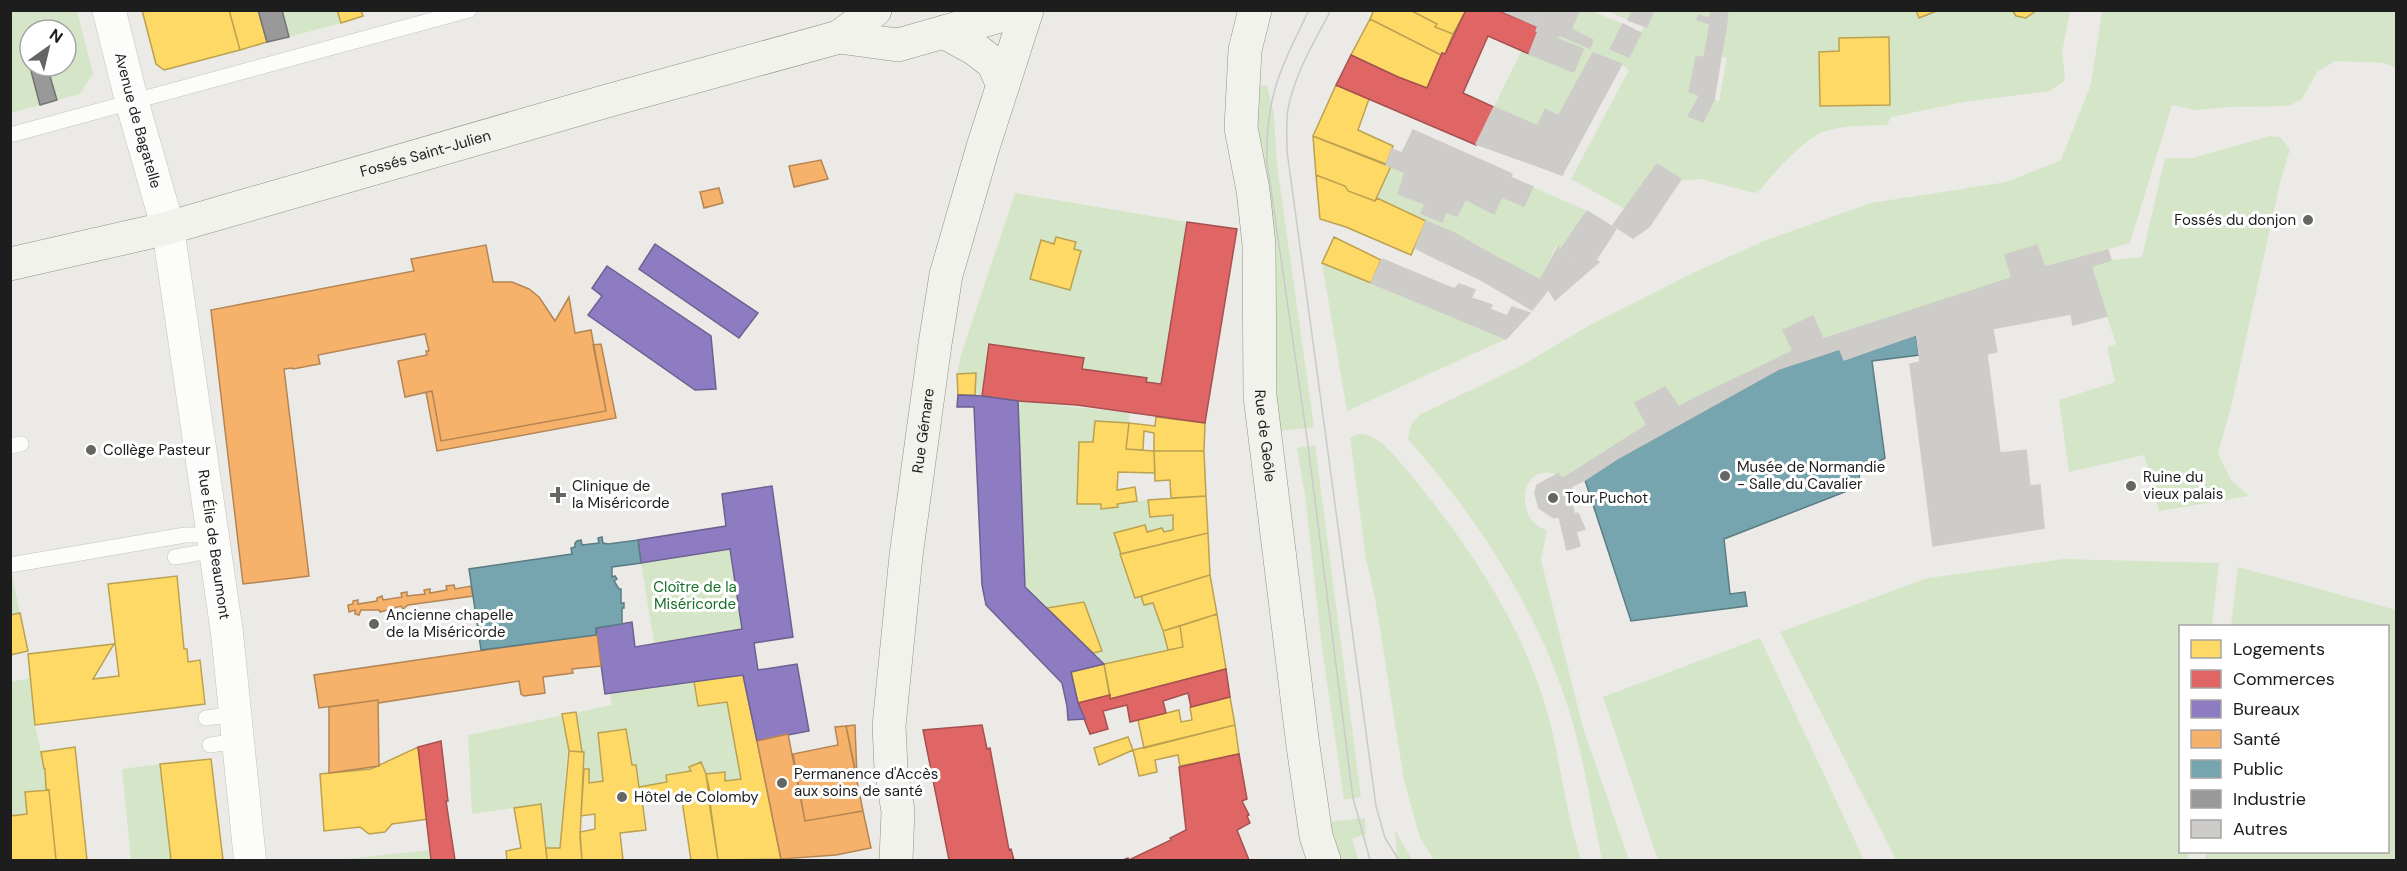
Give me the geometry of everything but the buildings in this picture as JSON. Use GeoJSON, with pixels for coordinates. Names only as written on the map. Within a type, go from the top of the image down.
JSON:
{"type":"FeatureCollection","features":[{"type":"Feature","properties":{"kind":"main road","name":"Fossés Saint-Julien"},"geometry":{"type":"LineString","coordinates":[[10,264],[168,228],[607,101],[839,37],[875,10]]}},
{"type":"Feature","properties":{"kind":"main road","name":"Fossés Saint-Julien"},"geometry":{"type":"LineString","coordinates":[[839,37],[898,45],[1021,10]]}},
{"type":"Feature","properties":{"kind":"main road","name":"Rue Gémare"},"geometry":{"type":"LineString","coordinates":[[896,861],[898,811],[891,769],[889,726],[906,556],[935,344],[946,275],[1027,10]]}},
{"type":"Feature","properties":{"kind":"main road","name":"Rue de Geôle"},"geometry":{"type":"LineString","coordinates":[[1255,10],[1245,50],[1241,128],[1253,190],[1259,244],[1260,396],[1303,746],[1321,857]]}},
{"type":"Feature","properties":{"kind":"main road"},"geometry":{"type":"LineString","coordinates":[[944,32],[975,49],[993,63],[1003,85]]}},
{"type":"Feature","properties":{"kind":"street","name":"Avenue de Bagatelle"},"geometry":{"type":"LineString","coordinates":[[109,10],[132,102],[168,228]]}},
{"type":"Feature","properties":{"kind":"street","name":"Rue Élie de Beaumont"},"geometry":{"type":"LineString","coordinates":[[168,228],[227,633],[222,729],[250,861]]}},
{"type":"Feature","properties":{"kind":"lane"},"geometry":{"type":"LineString","coordinates":[[10,135],[469,10]]}},
{"type":"Feature","properties":{"kind":"lane"},"geometry":{"type":"LineString","coordinates":[[10,565],[185,535],[214,542]]}},
{"type":"Feature","properties":{"kind":"lane"},"geometry":{"type":"LineString","coordinates":[[175,557],[214,542]]}},
{"type":"Feature","properties":{"kind":"green space"},"geometry":{"type":"Polygon","coordinates":[[[2012,10],[2016,16],[2026,18],[2037,11],[2070,11],[2062,53],[2064,81],[2050,91],[1964,102],[1891,117],[1887,125],[1848,127],[1826,131],[1799,148],[1755,193],[1700,179],[1679,181],[1680,179],[1657,164],[1625,209],[1571,179],[1629,70],[1622,64],[1594,53],[1559,116],[1545,109],[1538,126],[1494,107],[1522,50],[1574,72],[1582,49],[1557,39],[1559,35],[1590,48],[1593,40],[1571,29],[1580,11],[1592,11],[1623,24],[1611,49],[1628,57],[1654,11],[1712,11],[1709,18],[1698,15],[1697,20],[1710,24],[1704,57],[1696,57],[1689,91],[1700,95],[1688,116],[1703,122],[1714,100],[1719,101],[1727,58],[1721,57],[1728,11],[2012,10]],[[1889,37],[1839,38],[1839,51],[1819,52],[1820,106],[1890,105],[1889,37]]]}},
{"type":"Feature","properties":{"kind":"green space"},"geometry":{"type":"Polygon","coordinates":[[[11,11],[77,11],[93,74],[80,94],[57,100],[51,78],[78,78],[78,18],[18,18],[18,78],[45,78],[40,105],[11,113],[11,11]]]}},
{"type":"Feature","properties":{"kind":"green space"},"geometry":{"type":"Polygon","coordinates":[[[282,11],[337,11],[341,23],[289,37],[282,11]]]}},
{"type":"Feature","properties":{"kind":"green space"},"geometry":{"type":"Polygon","coordinates":[[[1607,11],[1633,11],[1628,20],[1607,11]]]}},
{"type":"Feature","properties":{"kind":"green space"},"geometry":{"type":"Polygon","coordinates":[[[2102,11],[2396,11],[2396,68],[2384,63],[2335,61],[2317,72],[2302,99],[2289,106],[2195,110],[2172,105],[2130,243],[2045,267],[2005,255],[2012,279],[1823,339],[1813,317],[1784,330],[1793,351],[1679,407],[1665,387],[1635,403],[1647,425],[1564,478],[1549,473],[1537,474],[1530,481],[1525,503],[1529,515],[1536,524],[1547,530],[1541,560],[1583,728],[1629,860],[1602,860],[1575,731],[1563,691],[1547,651],[1529,613],[1486,540],[1435,471],[1408,439],[1411,425],[1419,415],[1519,367],[1588,326],[1695,272],[1764,241],[1871,203],[2007,182],[2061,160],[2091,84],[2102,11]]]}},
{"type":"Feature","properties":{"kind":"green space"},"geometry":{"type":"Polygon","coordinates":[[[1267,85],[1274,114],[1277,165],[1314,427],[1273,432],[1252,88],[1267,85]]]}},
{"type":"Feature","properties":{"kind":"green space"},"geometry":{"type":"Polygon","coordinates":[[[2270,136],[2280,137],[2290,149],[2280,183],[2231,407],[2218,453],[2231,480],[2249,496],[2159,511],[2144,455],[2069,472],[2059,400],[2115,382],[2107,347],[2116,344],[2091,266],[2111,260],[2142,257],[2165,158],[2192,158],[2270,136]]]}},
{"type":"Feature","properties":{"kind":"green space"},"geometry":{"type":"Polygon","coordinates":[[[1391,166],[1405,172],[1398,194],[1425,204],[1421,213],[1441,221],[1446,212],[1457,216],[1465,200],[1494,214],[1502,197],[1524,206],[1533,187],[1587,211],[1561,249],[1556,246],[1540,280],[1454,233],[1377,198],[1391,166]]]}},
{"type":"Feature","properties":{"kind":"green space"},"geometry":{"type":"Polygon","coordinates":[[[1015,193],[1187,222],[1161,384],[1146,382],[1146,378],[1082,369],[1083,358],[990,345],[982,396],[975,395],[976,373],[957,374],[961,355],[1015,193]]]}},
{"type":"Feature","properties":{"kind":"green space"},"geometry":{"type":"Polygon","coordinates":[[[1322,263],[1506,339],[1347,411],[1322,263]]]}},
{"type":"Feature","properties":{"kind":"green space"},"geometry":{"type":"Polygon","coordinates":[[[1017,401],[1129,413],[1129,423],[1095,421],[1093,442],[1079,442],[1077,503],[1101,504],[1102,509],[1117,507],[1117,504],[1148,500],[1150,517],[1173,515],[1173,530],[1164,532],[1162,528],[1147,532],[1145,525],[1114,533],[1135,597],[1141,596],[1144,605],[1153,603],[1168,650],[1104,664],[1093,653],[1102,650],[1084,602],[1047,608],[1025,587],[1017,401]]]}},
{"type":"Feature","properties":{"kind":"green space"},"geometry":{"type":"Polygon","coordinates":[[[1359,434],[1375,438],[1398,459],[1416,481],[1477,564],[1511,623],[1539,685],[1549,718],[1571,825],[1581,860],[1434,860],[1420,838],[1404,780],[1375,598],[1366,559],[1350,438],[1359,434]]]}},
{"type":"Feature","properties":{"kind":"green space"},"geometry":{"type":"Polygon","coordinates":[[[1315,445],[1361,797],[1344,800],[1297,448],[1315,445]]]}},
{"type":"Feature","properties":{"kind":"green space","name":"Cloître de la Miséricorde"},"geometry":{"type":"Polygon","coordinates":[[[730,549],[742,629],[654,643],[641,563],[730,549]]]}},
{"type":"Feature","properties":{"kind":"green space"},"geometry":{"type":"Polygon","coordinates":[[[2064,559],[2219,563],[2212,625],[2179,625],[2179,853],[2189,853],[2188,860],[1896,860],[1780,632],[1928,578],[2064,559]]]}},
{"type":"Feature","properties":{"kind":"green space"},"geometry":{"type":"Polygon","coordinates":[[[2238,567],[2396,610],[2396,860],[2205,860],[2206,853],[2389,853],[2389,625],[2231,625],[2238,567]]]}},
{"type":"Feature","properties":{"kind":"green space"},"geometry":{"type":"Polygon","coordinates":[[[12,575],[20,613],[10,615],[10,576],[12,575]]]}},
{"type":"Feature","properties":{"kind":"green space"},"geometry":{"type":"Polygon","coordinates":[[[1760,638],[1864,860],[1658,860],[1603,697],[1760,638]]]}},
{"type":"Feature","properties":{"kind":"green space"},"geometry":{"type":"Polygon","coordinates":[[[31,678],[35,725],[45,769],[46,789],[25,792],[27,814],[11,816],[10,682],[31,678]]]}},
{"type":"Feature","properties":{"kind":"green space"},"geometry":{"type":"Polygon","coordinates":[[[694,681],[699,706],[727,702],[741,779],[725,781],[725,773],[706,774],[701,762],[689,767],[691,771],[667,782],[639,787],[636,765],[632,765],[626,730],[598,733],[603,781],[589,783],[589,769],[584,769],[584,752],[569,751],[567,754],[560,848],[546,848],[541,804],[472,814],[468,735],[612,705],[610,694],[694,681]]]}},
{"type":"Feature","properties":{"kind":"green space"},"geometry":{"type":"Polygon","coordinates":[[[160,764],[171,860],[131,860],[122,769],[160,764]]]}},
{"type":"Feature","properties":{"kind":"green space"},"geometry":{"type":"Polygon","coordinates":[[[1365,818],[1366,834],[1352,839],[1358,860],[1335,860],[1324,822],[1365,818]]]}},
{"type":"Feature","properties":{"kind":"green space"},"geometry":{"type":"Polygon","coordinates":[[[1395,830],[1412,860],[1397,860],[1395,830]]]}},
{"type":"Feature","properties":{"kind":"green space"},"geometry":{"type":"Polygon","coordinates":[[[430,850],[431,860],[337,860],[430,850]]]}},
{"type":"Feature","properties":{"kind":"tram line"},"geometry":{"type":"LineString","coordinates":[[1309,10],[1283,66],[1272,100],[1267,139],[1267,162],[1307,438],[1353,798],[1370,860]]}},
{"type":"Feature","properties":{"kind":"tram line"},"geometry":{"type":"LineString","coordinates":[[1331,10],[1295,83],[1287,114],[1287,151],[1376,806],[1385,838],[1399,860]]}},
{"type":"Feature","properties":{"kind":"place","name":"Fossés du donjon"},"geometry":{"type":"Point","coordinates":[2308,220]}},
{"type":"Feature","properties":{"kind":"place","name":"Collège Pasteur"},"geometry":{"type":"Point","coordinates":[91,450]}},
{"type":"Feature","properties":{"kind":"place","name":"Musée de Normandie - Salle du Cavalier"},"geometry":{"type":"Point","coordinates":[1725,476]}},
{"type":"Feature","properties":{"kind":"place","name":"Ruine du vieux palais"},"geometry":{"type":"Point","coordinates":[2131,486]}},
{"type":"Feature","properties":{"kind":"place","name":"Clinique de la Miséricorde"},"geometry":{"type":"Point","coordinates":[558,495]}},
{"type":"Feature","properties":{"kind":"place","name":"Tour Puchot"},"geometry":{"type":"Point","coordinates":[1553,498]}},
{"type":"Feature","properties":{"kind":"place","name":"Ancienne chapelle de la Miséricorde"},"geometry":{"type":"Point","coordinates":[374,624]}},
{"type":"Feature","properties":{"kind":"place","name":"Permanence d'Accès aux soins de santé"},"geometry":{"type":"Point","coordinates":[782,783]}},
{"type":"Feature","properties":{"kind":"place","name":"Hôtel de Colomby"},"geometry":{"type":"Point","coordinates":[622,797]}}]}
